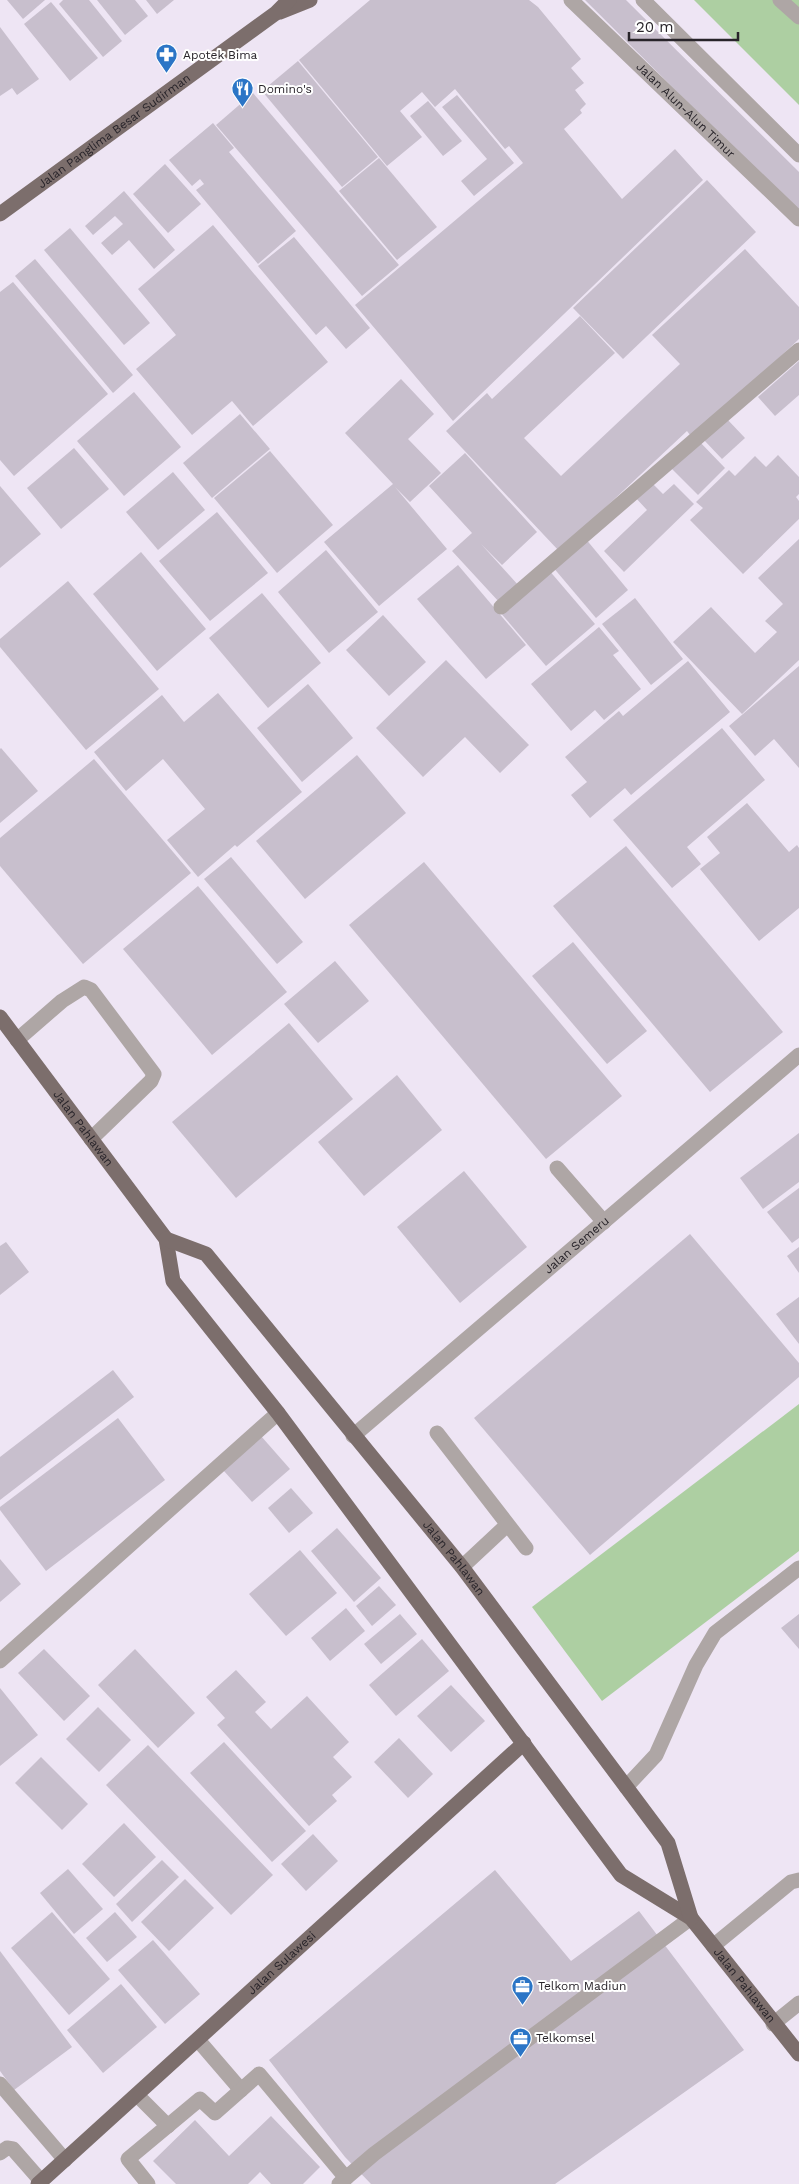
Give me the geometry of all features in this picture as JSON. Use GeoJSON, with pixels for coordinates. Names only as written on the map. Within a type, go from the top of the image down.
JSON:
{"type":"FeatureCollection","features":[{"type":"Feature","properties":{"kind":"main road","name":"Jalan Panglima Besar Sudirman"},"geometry":{"type":"LineString","coordinates":[[0,214],[276,13],[289,0]]}},
{"type":"Feature","properties":{"kind":"main road","name":"Jalan Panglima Besar Sudirman"},"geometry":{"type":"LineString","coordinates":[[276,13],[310,0]]}},
{"type":"Feature","properties":{"kind":"main road","name":"Jalan Pahlawan"},"geometry":{"type":"LineString","coordinates":[[0,1017],[166,1239],[173,1282],[278,1414],[524,1743],[620,1875],[691,1918],[773,2024],[799,2054]]}},
{"type":"Feature","properties":{"kind":"main road","name":"Jalan Pahlawan"},"geometry":{"type":"LineString","coordinates":[[166,1239],[206,1254],[462,1567],[668,1843],[691,1918]]}},
{"type":"Feature","properties":{"kind":"main road","name":"Jalan Sulawesi"},"geometry":{"type":"LineString","coordinates":[[40,2183],[524,1743]]}},
{"type":"Feature","properties":{"kind":"street","name":"Jalan Alun-Alun Timur"},"geometry":{"type":"LineString","coordinates":[[571,0],[799,219]]}},
{"type":"Feature","properties":{"kind":"street"},"geometry":{"type":"LineString","coordinates":[[643,0],[799,155]]}},
{"type":"Feature","properties":{"kind":"street"},"geometry":{"type":"LineString","coordinates":[[780,0],[799,17]]}},
{"type":"Feature","properties":{"kind":"street"},"geometry":{"type":"LineString","coordinates":[[501,607],[799,350]]}},
{"type":"Feature","properties":{"kind":"street"},"geometry":{"type":"LineString","coordinates":[[17,1040],[62,1001],[84,987],[91,990],[154,1074],[151,1081],[91,1139]]}},
{"type":"Feature","properties":{"kind":"street","name":"Jalan Semeru"},"geometry":{"type":"LineString","coordinates":[[353,1436],[799,1055]]}},
{"type":"Feature","properties":{"kind":"street"},"geometry":{"type":"LineString","coordinates":[[557,1168],[604,1222]]}},
{"type":"Feature","properties":{"kind":"street"},"geometry":{"type":"LineString","coordinates":[[0,1661],[278,1414]]}},
{"type":"Feature","properties":{"kind":"street"},"geometry":{"type":"LineString","coordinates":[[437,1433],[526,1548]]}},
{"type":"Feature","properties":{"kind":"street"},"geometry":{"type":"LineString","coordinates":[[462,1567],[507,1525]]}},
{"type":"Feature","properties":{"kind":"street"},"geometry":{"type":"LineString","coordinates":[[626,1787],[656,1755],[696,1665],[715,1634],[799,1568]]}},
{"type":"Feature","properties":{"kind":"street"},"geometry":{"type":"LineString","coordinates":[[713,1946],[791,1882],[799,1880]]}},
{"type":"Feature","properties":{"kind":"street"},"geometry":{"type":"LineString","coordinates":[[148,2184],[128,2159],[200,2100],[215,2113],[259,2074],[342,2181],[374,2154],[691,1918]]}},
{"type":"Feature","properties":{"kind":"street"},"geometry":{"type":"LineString","coordinates":[[773,2024],[799,2004]]}},
{"type":"Feature","properties":{"kind":"street"},"geometry":{"type":"LineString","coordinates":[[198,2040],[240,2090]]}},
{"type":"Feature","properties":{"kind":"street"},"geometry":{"type":"LineString","coordinates":[[0,2084],[65,2160]]}},
{"type":"Feature","properties":{"kind":"street"},"geometry":{"type":"LineString","coordinates":[[137,2095],[168,2126]]}},
{"type":"Feature","properties":{"kind":"street"},"geometry":{"type":"LineString","coordinates":[[0,2153],[7,2148],[13,2150],[40,2183]]}},
{"type":"Feature","properties":{"kind":"green space"},"geometry":{"type":"Polygon","coordinates":[[[694,0],[799,0],[799,105],[694,0]]]}},
{"type":"Feature","properties":{"kind":"green space"},"geometry":{"type":"Polygon","coordinates":[[[799,1404],[799,1551],[602,1701],[532,1607],[799,1404]]]}},
{"type":"Feature","properties":{"kind":"building"},"geometry":{"type":"Polygon","coordinates":[[[7,0],[45,0],[23,19],[7,0]]]}},
{"type":"Feature","properties":{"kind":"building"},"geometry":{"type":"Polygon","coordinates":[[[63,0],[89,0],[122,41],[103,57],[59,4],[63,0]]]}},
{"type":"Feature","properties":{"kind":"building"},"geometry":{"type":"Polygon","coordinates":[[[97,0],[135,0],[148,16],[125,35],[97,0]]]}},
{"type":"Feature","properties":{"kind":"building"},"geometry":{"type":"Polygon","coordinates":[[[146,0],[174,0],[157,14],[146,0]]]}},
{"type":"Feature","properties":{"kind":"building"},"geometry":{"type":"Polygon","coordinates":[[[370,0],[529,0],[538,7],[581,59],[571,68],[584,83],[575,90],[586,104],[580,110],[582,113],[564,129],[622,199],[675,149],[703,180],[453,421],[355,305],[523,163],[509,146],[505,149],[455,89],[435,107],[422,92],[400,111],[422,137],[387,166],[299,60],[370,0]]]}},
{"type":"Feature","properties":{"kind":"building"},"geometry":{"type":"Polygon","coordinates":[[[585,0],[626,0],[799,172],[799,213],[585,0]]]}},
{"type":"Feature","properties":{"kind":"building"},"geometry":{"type":"Polygon","coordinates":[[[51,2],[98,58],[70,81],[24,24],[51,2]]]}},
{"type":"Feature","properties":{"kind":"building"},"geometry":{"type":"Polygon","coordinates":[[[0,27],[39,79],[17,95],[12,88],[0,96],[0,27]]]}},
{"type":"Feature","properties":{"kind":"building"},"geometry":{"type":"Polygon","coordinates":[[[298,61],[378,157],[342,187],[262,91],[298,61]]]}},
{"type":"Feature","properties":{"kind":"building"},"geometry":{"type":"Polygon","coordinates":[[[253,93],[399,265],[362,296],[216,125],[253,93]]]}},
{"type":"Feature","properties":{"kind":"building"},"geometry":{"type":"Polygon","coordinates":[[[457,95],[514,163],[474,196],[461,181],[487,159],[442,107],[457,95]]]}},
{"type":"Feature","properties":{"kind":"building"},"geometry":{"type":"Polygon","coordinates":[[[428,101],[462,141],[443,156],[410,116],[428,101]]]}},
{"type":"Feature","properties":{"kind":"building"},"geometry":{"type":"Polygon","coordinates":[[[213,123],[234,148],[229,152],[296,231],[258,264],[196,190],[204,184],[200,179],[192,186],[169,160],[213,123]]]}},
{"type":"Feature","properties":{"kind":"building"},"geometry":{"type":"Polygon","coordinates":[[[379,158],[437,227],[397,260],[339,191],[379,158]]]}},
{"type":"Feature","properties":{"kind":"building"},"geometry":{"type":"Polygon","coordinates":[[[165,164],[201,204],[168,233],[133,194],[165,164]]]}},
{"type":"Feature","properties":{"kind":"building"},"geometry":{"type":"Polygon","coordinates":[[[707,180],[756,232],[623,359],[573,308],[707,180]]]}},
{"type":"Feature","properties":{"kind":"building"},"geometry":{"type":"Polygon","coordinates":[[[124,191],[175,250],[154,269],[129,240],[112,255],[101,243],[123,224],[115,216],[93,235],[85,226],[124,191]]]}},
{"type":"Feature","properties":{"kind":"building"},"geometry":{"type":"Polygon","coordinates":[[[213,225],[328,362],[253,426],[232,401],[192,435],[136,369],[176,335],[138,289],[213,225]]]}},
{"type":"Feature","properties":{"kind":"building"},"geometry":{"type":"Polygon","coordinates":[[[70,228],[150,323],[124,345],[44,250],[70,228]]]}},
{"type":"Feature","properties":{"kind":"building"},"geometry":{"type":"Polygon","coordinates":[[[294,237],[370,328],[346,349],[326,326],[316,335],[258,266],[294,237]]]}},
{"type":"Feature","properties":{"kind":"building"},"geometry":{"type":"Polygon","coordinates":[[[745,249],[799,307],[799,339],[693,439],[687,431],[559,551],[446,431],[487,393],[492,399],[580,316],[615,353],[524,438],[561,476],[680,364],[652,335],[745,249]]]}},
{"type":"Feature","properties":{"kind":"building"},"geometry":{"type":"Polygon","coordinates":[[[35,259],[133,375],[113,393],[15,276],[35,259]]]}},
{"type":"Feature","properties":{"kind":"building"},"geometry":{"type":"Polygon","coordinates":[[[13,282],[108,394],[14,476],[0,460],[0,292],[13,282]]]}},
{"type":"Feature","properties":{"kind":"building"},"geometry":{"type":"Polygon","coordinates":[[[799,361],[799,395],[775,416],[758,397],[799,361]]]}},
{"type":"Feature","properties":{"kind":"building"},"geometry":{"type":"Polygon","coordinates":[[[401,379],[434,414],[408,439],[441,473],[410,502],[395,487],[447,549],[379,606],[324,542],[393,484],[345,433],[401,379]]]}},
{"type":"Feature","properties":{"kind":"building"},"geometry":{"type":"Polygon","coordinates":[[[134,392],[181,447],[124,496],[77,441],[134,392]]]}},
{"type":"Feature","properties":{"kind":"building"},"geometry":{"type":"Polygon","coordinates":[[[240,414],[270,449],[212,498],[183,463],[240,414]]]}},
{"type":"Feature","properties":{"kind":"building"},"geometry":{"type":"Polygon","coordinates":[[[726,418],[745,438],[722,459],[703,439],[726,418]]]}},
{"type":"Feature","properties":{"kind":"building"},"geometry":{"type":"Polygon","coordinates":[[[697,439],[725,468],[698,495],[669,466],[697,439]]]}},
{"type":"Feature","properties":{"kind":"building"},"geometry":{"type":"Polygon","coordinates":[[[74,448],[109,489],[61,529],[27,488],[74,448]]]}},
{"type":"Feature","properties":{"kind":"building"},"geometry":{"type":"Polygon","coordinates":[[[270,451],[333,525],[277,573],[214,498],[270,451]]]}},
{"type":"Feature","properties":{"kind":"building"},"geometry":{"type":"Polygon","coordinates":[[[465,453],[537,532],[502,565],[481,544],[519,586],[500,603],[452,551],[472,533],[429,486],[465,453]]]}},
{"type":"Feature","properties":{"kind":"building"},"geometry":{"type":"Polygon","coordinates":[[[778,455],[799,477],[799,494],[796,497],[799,501],[799,519],[743,574],[690,520],[703,508],[696,502],[729,470],[735,476],[755,456],[766,467],[778,455]]]}},
{"type":"Feature","properties":{"kind":"building"},"geometry":{"type":"Polygon","coordinates":[[[173,472],[205,510],[158,550],[126,512],[173,472]]]}},
{"type":"Feature","properties":{"kind":"building"},"geometry":{"type":"Polygon","coordinates":[[[651,482],[663,494],[674,484],[694,504],[624,572],[604,551],[647,510],[635,497],[651,482]]]}},
{"type":"Feature","properties":{"kind":"building"},"geometry":{"type":"Polygon","coordinates":[[[0,486],[41,534],[0,568],[0,486]]]}},
{"type":"Feature","properties":{"kind":"building"},"geometry":{"type":"Polygon","coordinates":[[[217,512],[268,573],[210,621],[159,561],[217,512]]]}},
{"type":"Feature","properties":{"kind":"building"},"geometry":{"type":"Polygon","coordinates":[[[585,538],[628,590],[596,618],[552,566],[585,538]]]}},
{"type":"Feature","properties":{"kind":"building"},"geometry":{"type":"Polygon","coordinates":[[[799,539],[799,660],[742,714],[673,642],[711,607],[755,653],[777,632],[765,621],[783,604],[758,578],[799,539]]]}},
{"type":"Feature","properties":{"kind":"building"},"geometry":{"type":"Polygon","coordinates":[[[326,550],[378,612],[329,653],[278,592],[326,550]]]}},
{"type":"Feature","properties":{"kind":"building"},"geometry":{"type":"Polygon","coordinates":[[[141,552],[206,629],[157,671],[93,594],[141,552]]]}},
{"type":"Feature","properties":{"kind":"building"},"geometry":{"type":"Polygon","coordinates":[[[458,565],[526,645],[486,679],[417,599],[458,565]]]}},
{"type":"Feature","properties":{"kind":"building"},"geometry":{"type":"Polygon","coordinates":[[[548,569],[595,624],[546,666],[499,611],[548,569]]]}},
{"type":"Feature","properties":{"kind":"building"},"geometry":{"type":"Polygon","coordinates":[[[68,581],[159,689],[86,750],[0,647],[0,639],[68,581]]]}},
{"type":"Feature","properties":{"kind":"building"},"geometry":{"type":"Polygon","coordinates":[[[262,593],[321,663],[268,708],[209,638],[262,593]]]}},
{"type":"Feature","properties":{"kind":"building"},"geometry":{"type":"Polygon","coordinates":[[[635,598],[683,659],[651,685],[602,624],[635,598]]]}},
{"type":"Feature","properties":{"kind":"building"},"geometry":{"type":"Polygon","coordinates":[[[383,615],[426,662],[389,696],[346,650],[383,615]]]}},
{"type":"Feature","properties":{"kind":"building"},"geometry":{"type":"Polygon","coordinates":[[[599,627],[619,651],[613,655],[641,689],[604,720],[595,710],[571,731],[531,684],[599,627]]]}},
{"type":"Feature","properties":{"kind":"building"},"geometry":{"type":"Polygon","coordinates":[[[446,660],[529,745],[500,773],[465,737],[423,777],[376,728],[446,660]]]}},
{"type":"Feature","properties":{"kind":"building"},"geometry":{"type":"Polygon","coordinates":[[[688,661],[730,712],[631,795],[625,788],[590,818],[571,795],[587,782],[565,757],[619,711],[623,716],[688,661]]]}},
{"type":"Feature","properties":{"kind":"building"},"geometry":{"type":"Polygon","coordinates":[[[799,666],[799,768],[774,739],[755,756],[729,726],[799,666]]]}},
{"type":"Feature","properties":{"kind":"building"},"geometry":{"type":"Polygon","coordinates":[[[308,684],[353,738],[302,782],[257,728],[308,684]]]}},
{"type":"Feature","properties":{"kind":"building"},"geometry":{"type":"Polygon","coordinates":[[[218,693],[302,792],[198,877],[167,840],[205,809],[163,759],[126,791],[94,752],[162,695],[184,722],[218,693]]]}},
{"type":"Feature","properties":{"kind":"building"},"geometry":{"type":"Polygon","coordinates":[[[722,728],[765,780],[687,847],[701,864],[672,888],[613,820],[722,728]]]}},
{"type":"Feature","properties":{"kind":"building"},"geometry":{"type":"Polygon","coordinates":[[[0,749],[38,791],[0,823],[0,749]]]}},
{"type":"Feature","properties":{"kind":"building"},"geometry":{"type":"Polygon","coordinates":[[[357,755],[406,813],[305,899],[256,841],[357,755]]]}},
{"type":"Feature","properties":{"kind":"building"},"geometry":{"type":"Polygon","coordinates":[[[94,759],[191,873],[83,964],[0,866],[0,838],[94,759]]]}},
{"type":"Feature","properties":{"kind":"building"},"geometry":{"type":"Polygon","coordinates":[[[747,803],[789,852],[797,845],[799,848],[799,908],[759,941],[700,869],[720,853],[707,837],[747,803]]]}},
{"type":"Feature","properties":{"kind":"building"},"geometry":{"type":"Polygon","coordinates":[[[626,846],[783,1032],[710,1092],[553,906],[626,846]]]}},
{"type":"Feature","properties":{"kind":"building"},"geometry":{"type":"Polygon","coordinates":[[[231,857],[303,942],[277,964],[204,879],[231,857]]]}},
{"type":"Feature","properties":{"kind":"building"},"geometry":{"type":"Polygon","coordinates":[[[424,862],[622,1096],[546,1159],[349,925],[424,862]]]}},
{"type":"Feature","properties":{"kind":"building"},"geometry":{"type":"Polygon","coordinates":[[[198,886],[287,992],[212,1055],[123,949],[198,886]]]}},
{"type":"Feature","properties":{"kind":"building"},"geometry":{"type":"Polygon","coordinates":[[[573,942],[647,1031],[607,1064],[532,976],[573,942]]]}},
{"type":"Feature","properties":{"kind":"building"},"geometry":{"type":"Polygon","coordinates":[[[335,961],[369,1001],[318,1043],[284,1004],[335,961]]]}},
{"type":"Feature","properties":{"kind":"building"},"geometry":{"type":"Polygon","coordinates":[[[289,1023],[353,1099],[236,1198],[172,1122],[289,1023]]]}},
{"type":"Feature","properties":{"kind":"building"},"geometry":{"type":"Polygon","coordinates":[[[397,1075],[442,1130],[364,1196],[318,1142],[397,1075]]]}},
{"type":"Feature","properties":{"kind":"building"},"geometry":{"type":"Polygon","coordinates":[[[799,1133],[799,1182],[763,1209],[740,1178],[799,1133]]]}},
{"type":"Feature","properties":{"kind":"building"},"geometry":{"type":"Polygon","coordinates":[[[464,1171],[527,1247],[460,1303],[397,1227],[464,1171]]]}},
{"type":"Feature","properties":{"kind":"building"},"geometry":{"type":"Polygon","coordinates":[[[799,1188],[799,1238],[792,1243],[767,1212],[799,1188]]]}},
{"type":"Feature","properties":{"kind":"building"},"geometry":{"type":"Polygon","coordinates":[[[690,1234],[799,1363],[799,1377],[590,1555],[474,1418],[690,1234]]]}},
{"type":"Feature","properties":{"kind":"building"},"geometry":{"type":"Polygon","coordinates":[[[6,1242],[29,1272],[0,1295],[0,1246],[6,1242]]]}},
{"type":"Feature","properties":{"kind":"building"},"geometry":{"type":"Polygon","coordinates":[[[799,1247],[799,1273],[787,1256],[799,1247]]]}},
{"type":"Feature","properties":{"kind":"building"},"geometry":{"type":"Polygon","coordinates":[[[799,1297],[799,1344],[776,1314],[799,1297]]]}},
{"type":"Feature","properties":{"kind":"building"},"geometry":{"type":"Polygon","coordinates":[[[113,1370],[134,1397],[0,1500],[0,1457],[113,1370]]]}},
{"type":"Feature","properties":{"kind":"building"},"geometry":{"type":"Polygon","coordinates":[[[118,1418],[165,1480],[46,1571],[0,1510],[0,1507],[118,1418]]]}},
{"type":"Feature","properties":{"kind":"building"},"geometry":{"type":"Polygon","coordinates":[[[261,1436],[290,1469],[252,1502],[223,1470],[261,1436]]]}},
{"type":"Feature","properties":{"kind":"building"},"geometry":{"type":"Polygon","coordinates":[[[291,1488],[313,1513],[289,1533],[268,1508],[291,1488]]]}},
{"type":"Feature","properties":{"kind":"building"},"geometry":{"type":"Polygon","coordinates":[[[337,1528],[381,1578],[354,1602],[311,1551],[337,1528]]]}},
{"type":"Feature","properties":{"kind":"building"},"geometry":{"type":"Polygon","coordinates":[[[300,1550],[337,1593],[286,1636],[249,1594],[300,1550]]]}},
{"type":"Feature","properties":{"kind":"building"},"geometry":{"type":"Polygon","coordinates":[[[0,1559],[21,1584],[0,1602],[0,1559]]]}},
{"type":"Feature","properties":{"kind":"building"},"geometry":{"type":"Polygon","coordinates":[[[379,1586],[396,1605],[372,1626],[356,1606],[379,1586]]]}},
{"type":"Feature","properties":{"kind":"building"},"geometry":{"type":"Polygon","coordinates":[[[346,1608],[365,1631],[330,1661],[311,1638],[346,1608]]]}},
{"type":"Feature","properties":{"kind":"building"},"geometry":{"type":"Polygon","coordinates":[[[400,1614],[417,1634],[381,1664],[364,1644],[400,1614]]]}},
{"type":"Feature","properties":{"kind":"building"},"geometry":{"type":"Polygon","coordinates":[[[799,1614],[799,1649],[781,1628],[799,1614]]]}},
{"type":"Feature","properties":{"kind":"building"},"geometry":{"type":"Polygon","coordinates":[[[422,1639],[449,1671],[396,1716],[369,1685],[422,1639]]]}},
{"type":"Feature","properties":{"kind":"building"},"geometry":{"type":"Polygon","coordinates":[[[44,1649],[90,1696],[64,1721],[18,1673],[44,1649]]]}},
{"type":"Feature","properties":{"kind":"building"},"geometry":{"type":"Polygon","coordinates":[[[135,1649],[195,1713],[158,1748],[98,1685],[135,1649]]]}},
{"type":"Feature","properties":{"kind":"building"},"geometry":{"type":"Polygon","coordinates":[[[236,1670],[266,1702],[255,1712],[271,1729],[307,1696],[349,1742],[333,1757],[352,1777],[332,1795],[337,1801],[309,1826],[217,1725],[225,1718],[206,1697],[236,1670]]]}},
{"type":"Feature","properties":{"kind":"building"},"geometry":{"type":"Polygon","coordinates":[[[451,1685],[485,1721],[451,1752],[417,1716],[451,1685]]]}},
{"type":"Feature","properties":{"kind":"building"},"geometry":{"type":"Polygon","coordinates":[[[0,1688],[38,1735],[0,1766],[0,1688]]]}},
{"type":"Feature","properties":{"kind":"building"},"geometry":{"type":"Polygon","coordinates":[[[98,1707],[131,1740],[99,1772],[66,1739],[98,1707]]]}},
{"type":"Feature","properties":{"kind":"building"},"geometry":{"type":"Polygon","coordinates":[[[399,1738],[433,1774],[408,1798],[374,1762],[399,1738]]]}},
{"type":"Feature","properties":{"kind":"building"},"geometry":{"type":"Polygon","coordinates":[[[224,1742],[306,1831],[272,1862],[190,1773],[224,1742]]]}},
{"type":"Feature","properties":{"kind":"building"},"geometry":{"type":"Polygon","coordinates":[[[148,1745],[273,1875],[231,1915],[106,1785],[148,1745]]]}},
{"type":"Feature","properties":{"kind":"building"},"geometry":{"type":"Polygon","coordinates":[[[41,1757],[88,1804],[62,1830],[15,1783],[41,1757]]]}},
{"type":"Feature","properties":{"kind":"building"},"geometry":{"type":"Polygon","coordinates":[[[124,1823],[156,1857],[114,1897],[82,1864],[124,1823]]]}},
{"type":"Feature","properties":{"kind":"building"},"geometry":{"type":"Polygon","coordinates":[[[313,1834],[338,1861],[306,1891],[281,1864],[313,1834]]]}},
{"type":"Feature","properties":{"kind":"building"},"geometry":{"type":"Polygon","coordinates":[[[162,1860],[179,1877],[132,1922],[116,1904],[162,1860]]]}},
{"type":"Feature","properties":{"kind":"building"},"geometry":{"type":"Polygon","coordinates":[[[68,1869],[103,1909],[74,1934],[40,1893],[68,1869]]]}},
{"type":"Feature","properties":{"kind":"building","name":"Telkom Madiun"},"geometry":{"type":"Polygon","coordinates":[[[495,1870],[571,1961],[639,1911],[744,2050],[555,2184],[371,2184],[345,2157],[269,2060],[495,1870]]]}},
{"type":"Feature","properties":{"kind":"building"},"geometry":{"type":"Polygon","coordinates":[[[185,1879],[214,1908],[169,1951],[141,1922],[185,1879]]]}},
{"type":"Feature","properties":{"kind":"building"},"geometry":{"type":"Polygon","coordinates":[[[52,1912],[110,1979],[69,2015],[11,1948],[52,1912]]]}},
{"type":"Feature","properties":{"kind":"building"},"geometry":{"type":"Polygon","coordinates":[[[115,1912],[137,1937],[107,1962],[86,1938],[115,1912]]]}},
{"type":"Feature","properties":{"kind":"building"},"geometry":{"type":"Polygon","coordinates":[[[153,1940],[200,1994],[165,2024],[118,1970],[153,1940]]]}},
{"type":"Feature","properties":{"kind":"building"},"geometry":{"type":"Polygon","coordinates":[[[0,1951],[72,2047],[14,2090],[0,2071],[0,1951]]]}},
{"type":"Feature","properties":{"kind":"building"},"geometry":{"type":"Polygon","coordinates":[[[121,1984],[157,2027],[103,2073],[67,2030],[121,1984]]]}},
{"type":"Feature","properties":{"kind":"building"},"geometry":{"type":"Polygon","coordinates":[[[271,2116],[320,2167],[303,2184],[271,2184],[260,2172],[248,2184],[176,2184],[153,2161],[195,2120],[229,2156],[271,2116]]]}},
{"type":"Feature","properties":{"kind":"place","name":"Apotek Bima"},"geometry":{"type":"Point","coordinates":[167,74]}},
{"type":"Feature","properties":{"kind":"place","name":"Domino's"},"geometry":{"type":"Point","coordinates":[242,108]}},
{"type":"Feature","properties":{"kind":"place","name":"Telkom Madiun"},"geometry":{"type":"Point","coordinates":[522,2005]}},
{"type":"Feature","properties":{"kind":"place","name":"Telkomsel"},"geometry":{"type":"Point","coordinates":[520,2057]}}]}
